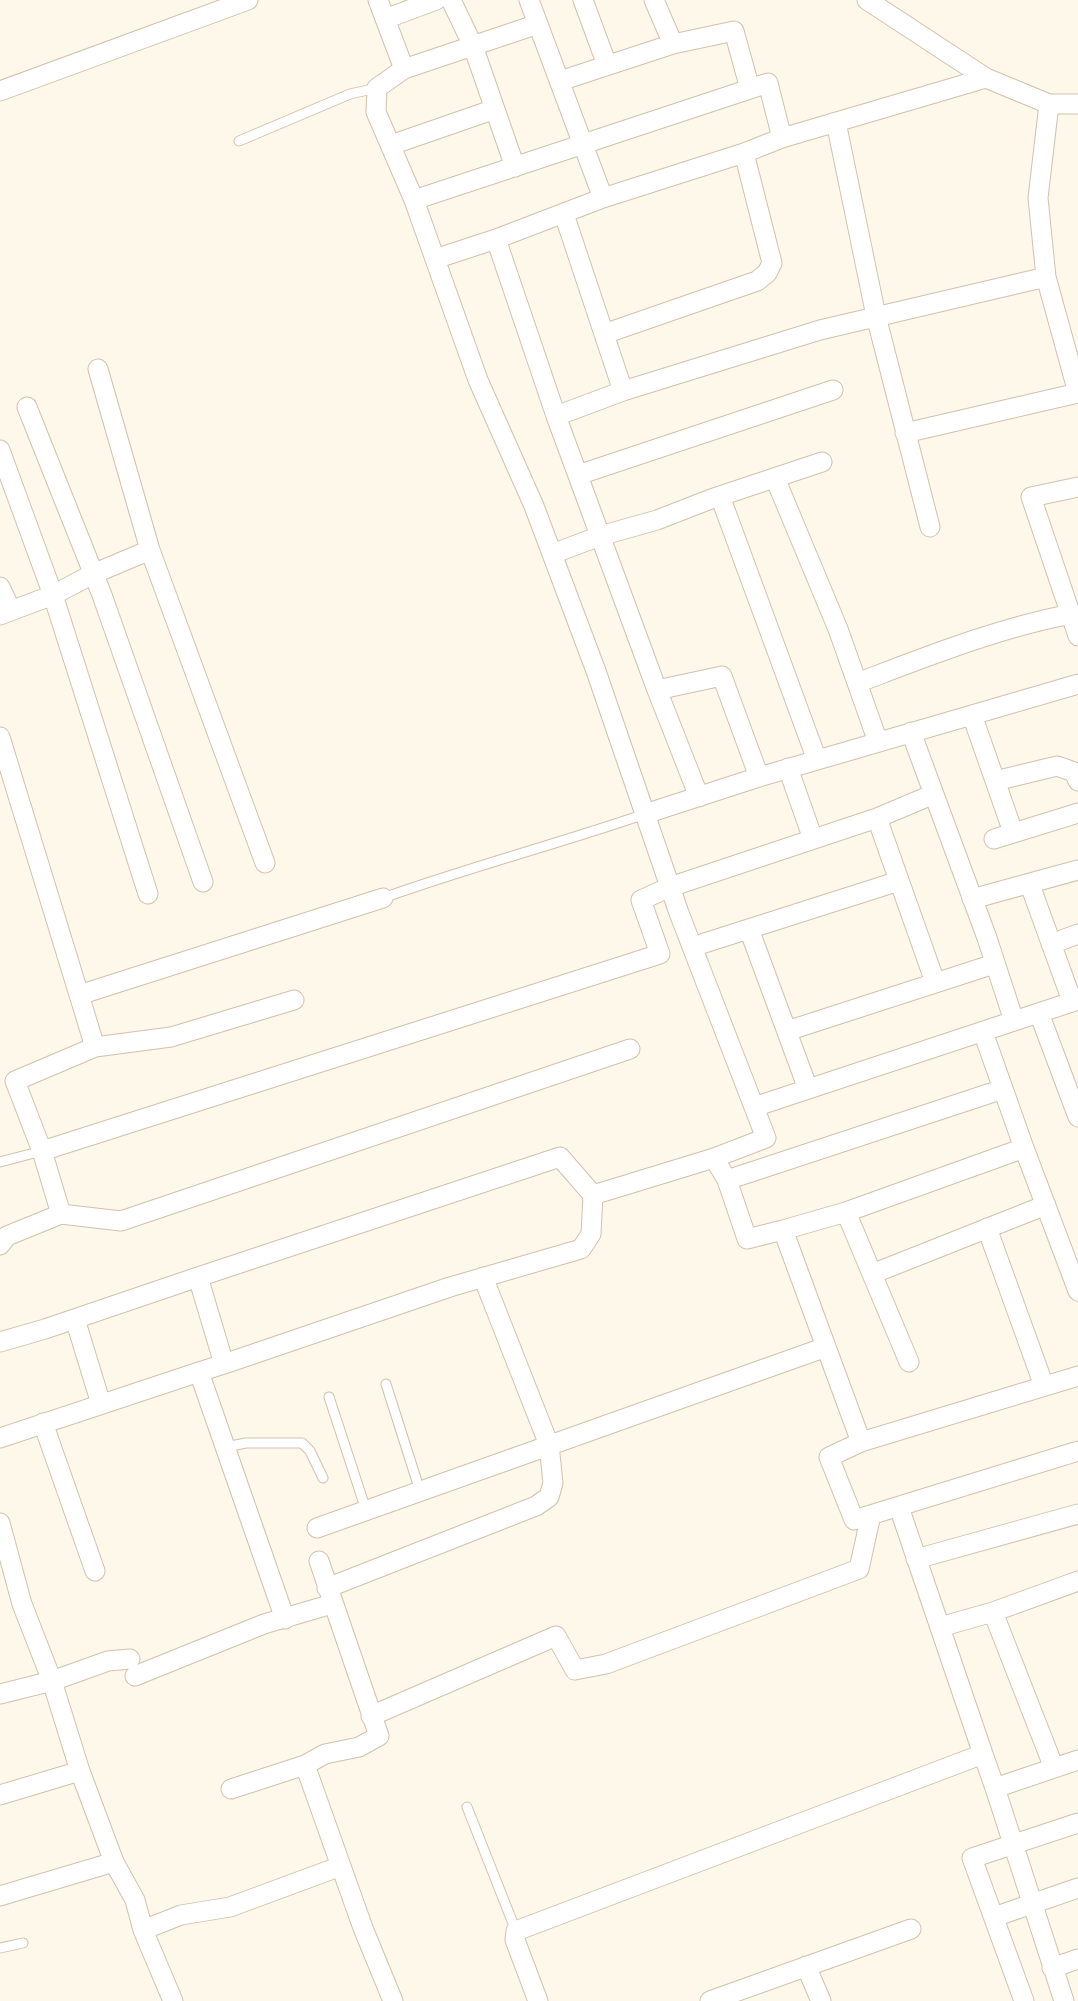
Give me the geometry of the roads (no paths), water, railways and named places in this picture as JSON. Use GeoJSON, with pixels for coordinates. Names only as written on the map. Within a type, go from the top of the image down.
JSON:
{"type":"FeatureCollection","features":[{"type":"Feature","properties":{"kind":"street"},"geometry":{"type":"LineString","coordinates":[[0,91],[248,0]]}},
{"type":"Feature","properties":{"kind":"street"},"geometry":{"type":"LineString","coordinates":[[378,0],[404,70]]}},
{"type":"Feature","properties":{"kind":"street"},"geometry":{"type":"LineString","coordinates":[[385,19],[436,0]]}},
{"type":"Feature","properties":{"kind":"street"},"geometry":{"type":"LineString","coordinates":[[451,0],[473,46],[514,166]]}},
{"type":"Feature","properties":{"kind":"street"},"geometry":{"type":"LineString","coordinates":[[529,0],[603,198]]}},
{"type":"Feature","properties":{"kind":"street"},"geometry":{"type":"LineString","coordinates":[[583,0],[607,65]]}},
{"type":"Feature","properties":{"kind":"street"},"geometry":{"type":"LineString","coordinates":[[654,0],[673,44]]}},
{"type":"Feature","properties":{"kind":"street"},"geometry":{"type":"LineString","coordinates":[[870,2],[893,0]]}},
{"type":"Feature","properties":{"kind":"street"},"geometry":{"type":"LineString","coordinates":[[870,2],[986,78],[1049,104],[1078,104]]}},
{"type":"Feature","properties":{"kind":"street"},"geometry":{"type":"LineString","coordinates":[[538,24],[404,70],[377,88],[376,112],[414,200],[478,380],[534,506],[596,671],[692,947],[766,1138],[714,1158],[593,1195]]}},
{"type":"Feature","properties":{"kind":"street"},"geometry":{"type":"LineString","coordinates":[[560,81],[673,44],[734,30],[750,89]]}},
{"type":"Feature","properties":{"kind":"street"},"geometry":{"type":"LineString","coordinates":[[435,259],[496,239],[603,198],[744,153],[782,138],[986,78]]}},
{"type":"Feature","properties":{"kind":"street"},"geometry":{"type":"LineString","coordinates":[[414,200],[768,83],[782,138]]}},
{"type":"Feature","properties":{"kind":"street"},"geometry":{"type":"LineString","coordinates":[[905,433],[1078,394],[1046,277],[1038,198],[1049,104]]}},
{"type":"Feature","properties":{"kind":"street"},"geometry":{"type":"LineString","coordinates":[[391,145],[495,109]]}},
{"type":"Feature","properties":{"kind":"street"},"geometry":{"type":"LineString","coordinates":[[836,122],[876,316],[930,527]]}},
{"type":"Feature","properties":{"kind":"street"},"geometry":{"type":"LineString","coordinates":[[604,334],[757,281],[767,273],[772,262],[744,153]]}},
{"type":"Feature","properties":{"kind":"street"},"geometry":{"type":"LineString","coordinates":[[564,214],[624,391]]}},
{"type":"Feature","properties":{"kind":"street"},"geometry":{"type":"LineString","coordinates":[[496,239],[556,416],[699,798]]}},
{"type":"Feature","properties":{"kind":"street"},"geometry":{"type":"LineString","coordinates":[[556,416],[624,391],[820,330],[1046,277]]}},
{"type":"Feature","properties":{"kind":"street"},"geometry":{"type":"LineString","coordinates":[[98,369],[150,550],[265,863]]}},
{"type":"Feature","properties":{"kind":"street"},"geometry":{"type":"LineString","coordinates":[[578,475],[833,390]]}},
{"type":"Feature","properties":{"kind":"street"},"geometry":{"type":"LineString","coordinates":[[27,406],[93,574],[203,882]]}},
{"type":"Feature","properties":{"kind":"street"},"geometry":{"type":"LineString","coordinates":[[0,450],[53,594],[148,894]]}},
{"type":"Feature","properties":{"kind":"street"},"geometry":{"type":"LineString","coordinates":[[552,554],[600,536],[657,520],[720,496],[822,462]]}},
{"type":"Feature","properties":{"kind":"street"},"geometry":{"type":"LineString","coordinates":[[775,478],[838,629],[878,742]]}},
{"type":"Feature","properties":{"kind":"street"},"geometry":{"type":"LineString","coordinates":[[1078,487],[1031,497],[1071,592],[1071,614],[1078,636]]}},
{"type":"Feature","properties":{"kind":"street"},"geometry":{"type":"LineString","coordinates":[[720,496],[817,760]]}},
{"type":"Feature","properties":{"kind":"street"},"geometry":{"type":"LineString","coordinates":[[0,586],[5,613],[53,594],[93,574],[150,550]]}},
{"type":"Feature","properties":{"kind":"street"},"geometry":{"type":"LineString","coordinates":[[857,683],[933,655],[1046,619],[1071,614]]}},
{"type":"Feature","properties":{"kind":"street"},"geometry":{"type":"LineString","coordinates":[[657,690],[722,676],[759,777]]}},
{"type":"Feature","properties":{"kind":"street"},"geometry":{"type":"LineString","coordinates":[[645,814],[788,768],[910,732],[1077,687]]}},
{"type":"Feature","properties":{"kind":"street"},"geometry":{"type":"LineString","coordinates":[[972,714],[1013,832]]}},
{"type":"Feature","properties":{"kind":"street"},"geometry":{"type":"LineString","coordinates":[[910,732],[987,938],[1014,1022]]}},
{"type":"Feature","properties":{"kind":"street"},"geometry":{"type":"LineString","coordinates":[[0,737],[5,773],[95,1047]]}},
{"type":"Feature","properties":{"kind":"street"},"geometry":{"type":"LineString","coordinates":[[995,781],[1057,766],[1077,774]]}},
{"type":"Feature","properties":{"kind":"street"},"geometry":{"type":"LineString","coordinates":[[788,768],[813,840]]}},
{"type":"Feature","properties":{"kind":"street"},"geometry":{"type":"LineString","coordinates":[[42,1151],[660,954],[641,900],[670,887],[877,818],[934,794]]}},
{"type":"Feature","properties":{"kind":"street"},"geometry":{"type":"LineString","coordinates":[[994,839],[1078,813]]}},
{"type":"Feature","properties":{"kind":"street"},"geometry":{"type":"LineString","coordinates":[[877,818],[935,982]]}},
{"type":"Feature","properties":{"kind":"street"},"geometry":{"type":"LineString","coordinates":[[972,899],[1030,885],[1078,870]]}},
{"type":"Feature","properties":{"kind":"street"},"geometry":{"type":"LineString","coordinates":[[692,947],[899,881]]}},
{"type":"Feature","properties":{"kind":"street"},"geometry":{"type":"LineString","coordinates":[[754,1107],[1075,1001],[1051,944],[1030,885]]}},
{"type":"Feature","properties":{"kind":"street"},"geometry":{"type":"LineString","coordinates":[[79,995],[383,898]]}},
{"type":"Feature","properties":{"kind":"street"},"geometry":{"type":"LineString","coordinates":[[749,929],[808,1089]]}},
{"type":"Feature","properties":{"kind":"street"},"geometry":{"type":"LineString","coordinates":[[1051,944],[1078,934]]}},
{"type":"Feature","properties":{"kind":"street"},"geometry":{"type":"LineString","coordinates":[[787,1031],[994,964]]}},
{"type":"Feature","properties":{"kind":"street"},"geometry":{"type":"LineString","coordinates":[[61,1214],[42,1151],[8,1084],[95,1047],[171,1037],[294,1000]]}},
{"type":"Feature","properties":{"kind":"street"},"geometry":{"type":"LineString","coordinates":[[1040,1013],[1070,1069],[1078,1116]]}},
{"type":"Feature","properties":{"kind":"street"},"geometry":{"type":"LineString","coordinates":[[983,1032],[1002,1089],[1046,1205],[1070,1246],[1078,1291]]}},
{"type":"Feature","properties":{"kind":"street"},"geometry":{"type":"LineString","coordinates":[[0,1245],[7,1236],[61,1214],[121,1221],[630,1048]]}},
{"type":"Feature","properties":{"kind":"street"},"geometry":{"type":"LineString","coordinates":[[727,1180],[1002,1089]]}},
{"type":"Feature","properties":{"kind":"street"},"geometry":{"type":"LineString","coordinates":[[714,1158],[727,1180],[747,1239],[846,1212],[1024,1148]]}},
{"type":"Feature","properties":{"kind":"street"},"geometry":{"type":"LineString","coordinates":[[0,1342],[75,1319],[560,1157],[593,1195],[591,1234],[581,1249],[483,1277],[0,1437]]}},
{"type":"Feature","properties":{"kind":"street"},"geometry":{"type":"LineString","coordinates":[[872,1274],[1046,1205]]}},
{"type":"Feature","properties":{"kind":"street"},"geometry":{"type":"LineString","coordinates":[[846,1212],[909,1362]]}},
{"type":"Feature","properties":{"kind":"street"},"geometry":{"type":"LineString","coordinates":[[987,1228],[1044,1386]]}},
{"type":"Feature","properties":{"kind":"street"},"geometry":{"type":"LineString","coordinates":[[783,1230],[861,1442]]}},
{"type":"Feature","properties":{"kind":"street"},"geometry":{"type":"LineString","coordinates":[[198,1277],[224,1364]]}},
{"type":"Feature","properties":{"kind":"street"},"geometry":{"type":"LineString","coordinates":[[0,1694],[52,1681],[108,1661],[133,1668],[264,1624],[285,1619],[330,1596],[536,1506],[549,1497],[553,1483],[549,1445],[483,1277]]}},
{"type":"Feature","properties":{"kind":"street"},"geometry":{"type":"LineString","coordinates":[[75,1319],[101,1404]]}},
{"type":"Feature","properties":{"kind":"street"},"geometry":{"type":"LineString","coordinates":[[318,1528],[826,1347]]}},
{"type":"Feature","properties":{"kind":"street"},"geometry":{"type":"LineString","coordinates":[[199,1372],[285,1619]]}},
{"type":"Feature","properties":{"kind":"street"},"geometry":{"type":"LineString","coordinates":[[1078,1376],[861,1442],[829,1457],[854,1520],[1078,1452]]}},
{"type":"Feature","properties":{"kind":"street"},"geometry":{"type":"LineString","coordinates":[[44,1423],[95,1571]]}},
{"type":"Feature","properties":{"kind":"street"},"geometry":{"type":"LineString","coordinates":[[898,1506],[984,1754],[1031,1904],[1064,2001]]}},
{"type":"Feature","properties":{"kind":"street"},"geometry":{"type":"LineString","coordinates":[[916,1559],[1078,1514]]}},
{"type":"Feature","properties":{"kind":"street"},"geometry":{"type":"LineString","coordinates":[[371,1716],[556,1636],[575,1670],[590,1668],[859,1568],[871,1515]]}},
{"type":"Feature","properties":{"kind":"street"},"geometry":{"type":"LineString","coordinates":[[0,1523],[22,1604],[52,1681],[80,1771],[114,1862],[135,1900],[143,1930],[173,2001]]}},
{"type":"Feature","properties":{"kind":"street"},"geometry":{"type":"LineString","coordinates":[[231,1789],[305,1765],[325,1754],[358,1747],[379,1736],[319,1562]]}},
{"type":"Feature","properties":{"kind":"street"},"geometry":{"type":"LineString","coordinates":[[940,1627],[993,1612],[1078,1581]]}},
{"type":"Feature","properties":{"kind":"street"},"geometry":{"type":"LineString","coordinates":[[993,1612],[1054,1768]]}},
{"type":"Feature","properties":{"kind":"street"},"geometry":{"type":"LineString","coordinates":[[538,2001],[514,1940],[516,1931],[984,1754]]}},
{"type":"Feature","properties":{"kind":"street"},"geometry":{"type":"LineString","coordinates":[[995,1788],[1078,1760]]}},
{"type":"Feature","properties":{"kind":"street"},"geometry":{"type":"LineString","coordinates":[[305,1765],[363,1928],[393,2001]]}},
{"type":"Feature","properties":{"kind":"street"},"geometry":{"type":"LineString","coordinates":[[0,1795],[80,1771]]}},
{"type":"Feature","properties":{"kind":"street"},"geometry":{"type":"LineString","coordinates":[[1024,2001],[972,1858],[1078,1823]]}},
{"type":"Feature","properties":{"kind":"street"},"geometry":{"type":"LineString","coordinates":[[0,1896],[114,1862]]}},
{"type":"Feature","properties":{"kind":"street"},"geometry":{"type":"LineString","coordinates":[[143,1930],[181,1915],[230,1907],[341,1866]]}},
{"type":"Feature","properties":{"kind":"street"},"geometry":{"type":"LineString","coordinates":[[994,1917],[1078,1888]]}},
{"type":"Feature","properties":{"kind":"street"},"geometry":{"type":"LineString","coordinates":[[710,2001],[912,1930]]}},
{"type":"Feature","properties":{"kind":"street"},"geometry":{"type":"LineString","coordinates":[[1052,1968],[1078,1959]]}},
{"type":"Feature","properties":{"kind":"street"},"geometry":{"type":"LineString","coordinates":[[806,1966],[820,2001]]}},
{"type":"Feature","properties":{"kind":"lane"},"geometry":{"type":"LineString","coordinates":[[239,141],[350,94],[377,88]]}},
{"type":"Feature","properties":{"kind":"lane"},"geometry":{"type":"LineString","coordinates":[[383,898],[456,872],[561,843],[645,814]]}},
{"type":"Feature","properties":{"kind":"lane"},"geometry":{"type":"LineString","coordinates":[[0,1162],[42,1151]]}},
{"type":"Feature","properties":{"kind":"lane"},"geometry":{"type":"LineString","coordinates":[[386,1384],[420,1491]]}},
{"type":"Feature","properties":{"kind":"lane"},"geometry":{"type":"LineString","coordinates":[[329,1397],[366,1510]]}},
{"type":"Feature","properties":{"kind":"lane"},"geometry":{"type":"LineString","coordinates":[[226,1447],[246,1443],[302,1443],[310,1451],[324,1478]]}},
{"type":"Feature","properties":{"kind":"lane"},"geometry":{"type":"LineString","coordinates":[[467,1806],[516,1931]]}},
{"type":"Feature","properties":{"kind":"lane"},"geometry":{"type":"LineString","coordinates":[[0,1948],[24,1943]]}}]}
